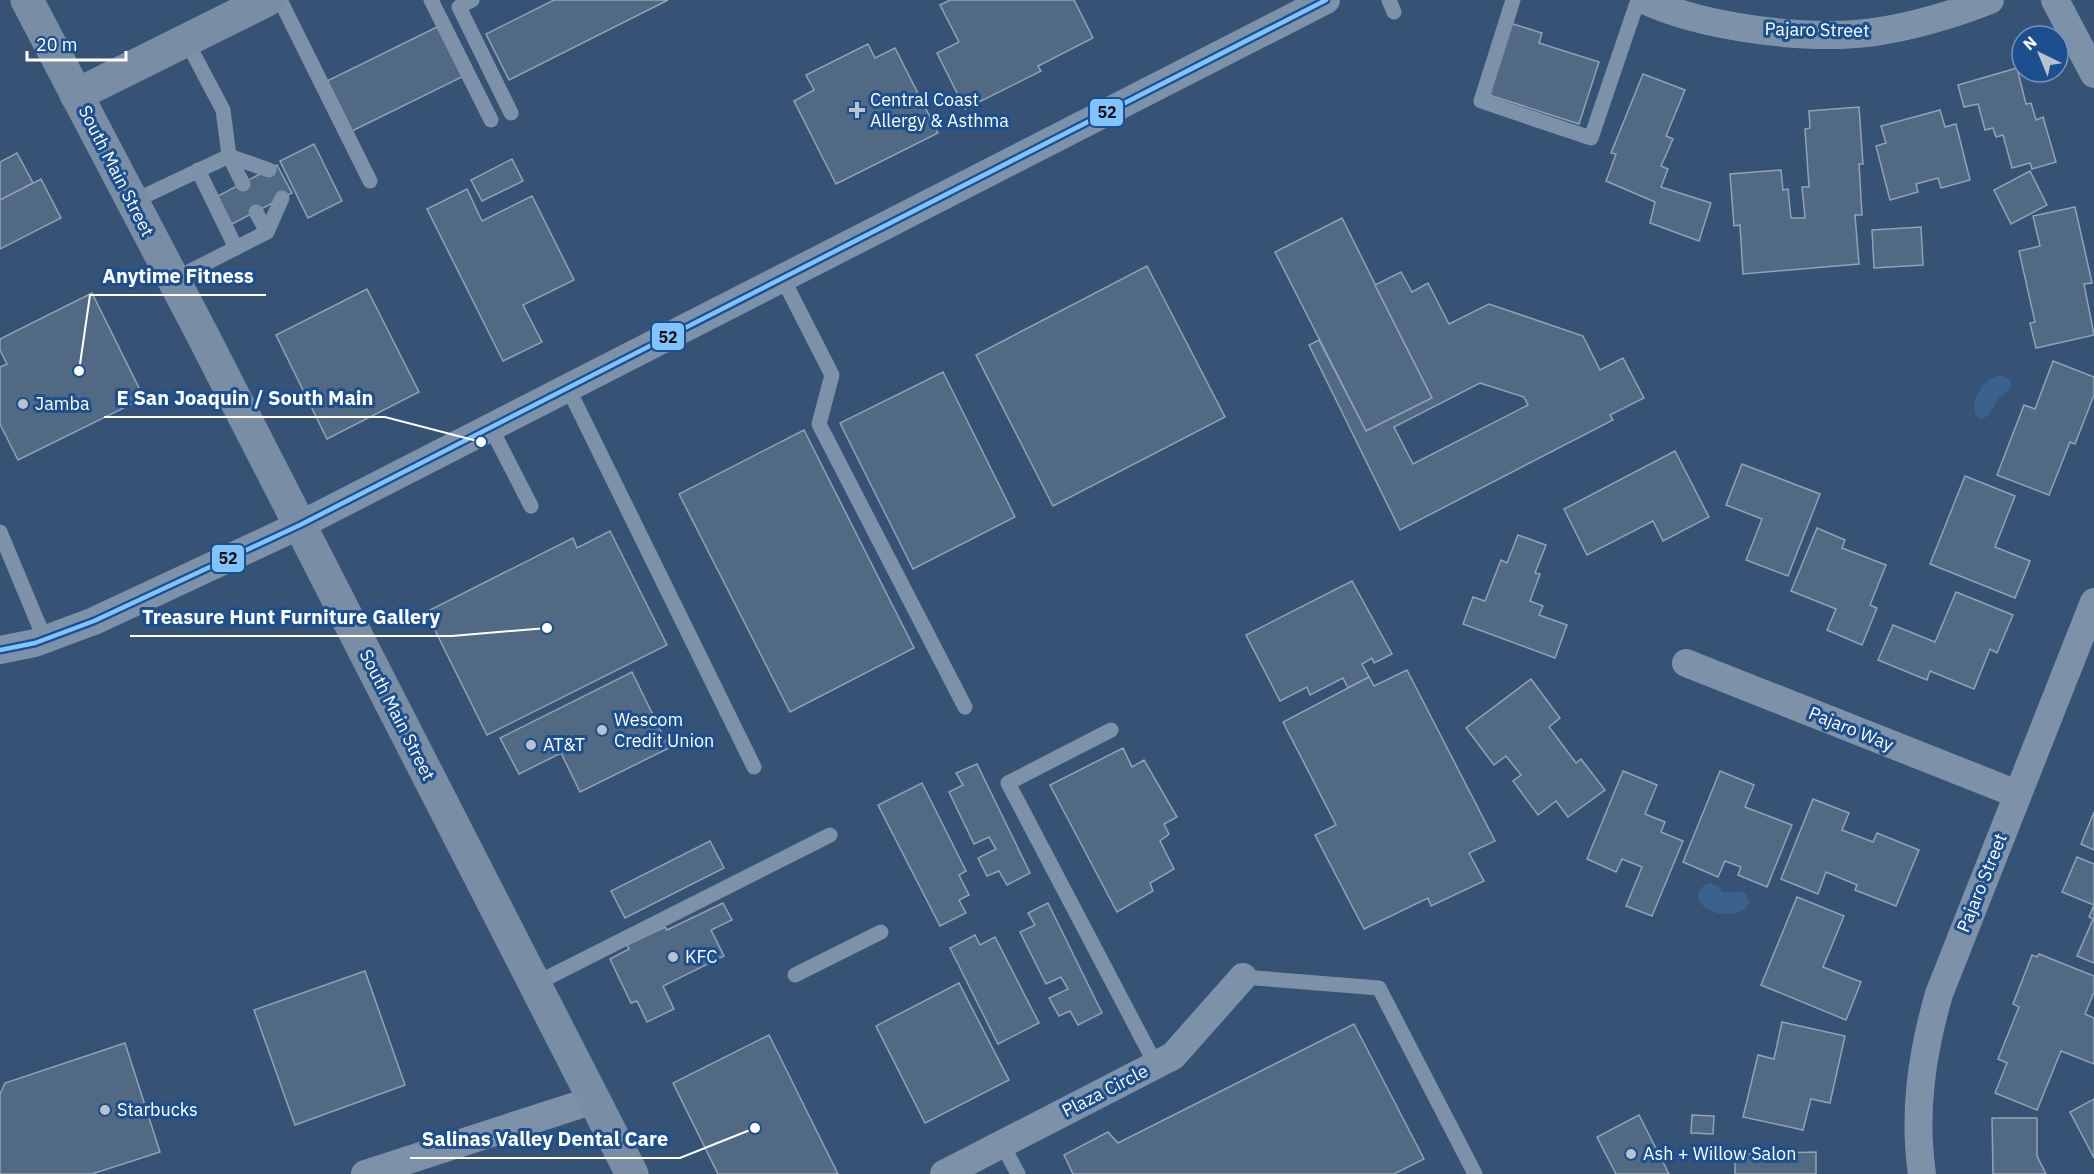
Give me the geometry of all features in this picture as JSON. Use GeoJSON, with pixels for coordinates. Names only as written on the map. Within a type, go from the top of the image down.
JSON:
{"type":"FeatureCollection","features":[{"type":"Feature","properties":{"kind":"main road","name":"South Main Street"},"geometry":{"type":"LineString","coordinates":[[27,0],[535,984],[594,1100],[624,1171]]}},
{"type":"Feature","properties":{"kind":"main road"},"geometry":{"type":"LineString","coordinates":[[76,95],[267,0]]}},
{"type":"Feature","properties":{"kind":"street"},"geometry":{"type":"LineString","coordinates":[[0,650],[45,640],[94,621],[300,525],[1326,0]]}},
{"type":"Feature","properties":{"kind":"street","name":"Pajaro Street"},"geometry":{"type":"LineString","coordinates":[[1644,0],[1692,17],[1734,26],[1782,32],[1828,34],[1872,32],[1911,25],[1951,15],[1990,0]]}},
{"type":"Feature","properties":{"kind":"street"},"geometry":{"type":"LineString","coordinates":[[2055,0],[2094,74]]}},
{"type":"Feature","properties":{"kind":"street","name":"Pajaro Street"},"geometry":{"type":"LineString","coordinates":[[1922,1174],[1918,1113],[1921,1069],[1928,1031],[1939,994],[2094,602]]}},
{"type":"Feature","properties":{"kind":"street","name":"Pajaro Way"},"geometry":{"type":"LineString","coordinates":[[1686,663],[2017,795]]}},
{"type":"Feature","properties":{"kind":"street","name":"Plaza Circle"},"geometry":{"type":"LineString","coordinates":[[944,1174],[1173,1056],[1243,977]]}},
{"type":"Feature","properties":{"kind":"street"},"geometry":{"type":"LineString","coordinates":[[365,1174],[594,1100]]}},
{"type":"Feature","properties":{"kind":"lane"},"geometry":{"type":"LineString","coordinates":[[280,0],[370,181]]}},
{"type":"Feature","properties":{"kind":"lane"},"geometry":{"type":"LineString","coordinates":[[431,0],[491,120]]}},
{"type":"Feature","properties":{"kind":"lane"},"geometry":{"type":"LineString","coordinates":[[472,0],[459,7],[511,113]]}},
{"type":"Feature","properties":{"kind":"lane"},"geometry":{"type":"LineString","coordinates":[[1513,0],[1481,102],[1591,138],[1638,0]]}},
{"type":"Feature","properties":{"kind":"lane"},"geometry":{"type":"LineString","coordinates":[[186,40],[223,110],[229,156],[243,184]]}},
{"type":"Feature","properties":{"kind":"lane"},"geometry":{"type":"LineString","coordinates":[[132,202],[229,156],[269,170]]}},
{"type":"Feature","properties":{"kind":"lane"},"geometry":{"type":"LineString","coordinates":[[198,170],[236,248]]}},
{"type":"Feature","properties":{"kind":"lane"},"geometry":{"type":"LineString","coordinates":[[173,280],[267,232],[282,198]]}},
{"type":"Feature","properties":{"kind":"lane"},"geometry":{"type":"LineString","coordinates":[[256,212],[267,232]]}},
{"type":"Feature","properties":{"kind":"lane"},"geometry":{"type":"LineString","coordinates":[[783,279],[832,375],[819,424],[965,707]]}},
{"type":"Feature","properties":{"kind":"lane"},"geometry":{"type":"LineString","coordinates":[[568,388],[754,766]]}},
{"type":"Feature","properties":{"kind":"lane"},"geometry":{"type":"LineString","coordinates":[[491,428],[531,506]]}},
{"type":"Feature","properties":{"kind":"lane"},"geometry":{"type":"LineString","coordinates":[[0,532],[45,640]]}},
{"type":"Feature","properties":{"kind":"lane"},"geometry":{"type":"LineString","coordinates":[[1111,730],[1008,783],[1156,1065]]}},
{"type":"Feature","properties":{"kind":"lane"},"geometry":{"type":"LineString","coordinates":[[535,984],[830,835]]}},
{"type":"Feature","properties":{"kind":"lane"},"geometry":{"type":"LineString","coordinates":[[795,975],[881,932]]}},
{"type":"Feature","properties":{"kind":"lane"},"geometry":{"type":"LineString","coordinates":[[1243,977],[1379,988],[1475,1174]]}},
{"type":"Feature","properties":{"kind":"lane"},"geometry":{"type":"LineString","coordinates":[[1002,1144],[1018,1174]]}},
{"type":"Feature","properties":{"kind":"water"},"geometry":{"type":"Polygon","coordinates":[[[1999,375],[2009,379],[2011,386],[1998,399],[1988,415],[1982,419],[1978,418],[1974,406],[1976,397],[1988,381],[1999,375]]]}},
{"type":"Feature","properties":{"kind":"water"},"geometry":{"type":"Polygon","coordinates":[[[1710,883],[1718,886],[1723,892],[1746,894],[1749,903],[1745,909],[1729,914],[1712,911],[1700,901],[1698,894],[1703,886],[1710,883]]]}},
{"type":"Feature","properties":{"kind":"building"},"geometry":{"type":"Polygon","coordinates":[[[554,0],[668,0],[509,80],[486,34],[554,0]]]}},
{"type":"Feature","properties":{"kind":"building"},"geometry":{"type":"Polygon","coordinates":[[[950,0],[1074,0],[1093,38],[1038,66],[1041,71],[965,109],[937,53],[959,42],[940,5],[950,0]]]}},
{"type":"Feature","properties":{"kind":"building"},"geometry":{"type":"Polygon","coordinates":[[[1510,23],[1542,33],[1539,43],[1599,62],[1579,124],[1486,94],[1510,23]]]}},
{"type":"Feature","properties":{"kind":"building"},"geometry":{"type":"Polygon","coordinates":[[[439,26],[464,76],[350,132],[325,82],[439,26]]]}},
{"type":"Feature","properties":{"kind":"building"},"geometry":{"type":"Polygon","coordinates":[[[868,44],[875,58],[895,48],[938,133],[836,184],[794,101],[814,90],[806,75],[868,44]]]}},
{"type":"Feature","properties":{"kind":"building"},"geometry":{"type":"Polygon","coordinates":[[[2010,70],[2010,84],[2021,84],[2026,104],[2031,103],[2036,120],[2043,117],[2056,162],[2032,169],[2030,163],[2012,168],[2003,135],[1996,137],[1993,128],[1985,130],[1978,104],[1964,107],[1958,85],[2010,70]]]}},
{"type":"Feature","properties":{"kind":"building"},"geometry":{"type":"Polygon","coordinates":[[[1643,74],[1685,90],[1666,136],[1673,139],[1661,166],[1668,169],[1661,187],[1711,203],[1699,241],[1650,223],[1655,202],[1606,181],[1616,154],[1611,153],[1643,74]]]}},
{"type":"Feature","properties":{"kind":"building"},"geometry":{"type":"Polygon","coordinates":[[[1859,107],[1863,164],[1859,164],[1862,215],[1855,215],[1859,264],[1743,274],[1740,225],[1734,226],[1730,174],[1781,170],[1783,190],[1788,189],[1791,218],[1805,218],[1802,187],[1809,187],[1805,129],[1810,128],[1809,111],[1859,107]]]}},
{"type":"Feature","properties":{"kind":"building"},"geometry":{"type":"Polygon","coordinates":[[[1940,110],[1945,127],[1956,124],[1970,180],[1941,188],[1938,178],[1916,184],[1918,192],[1890,200],[1876,146],[1886,143],[1881,126],[1940,110]]]}},
{"type":"Feature","properties":{"kind":"building"},"geometry":{"type":"Polygon","coordinates":[[[314,144],[342,201],[308,218],[280,161],[314,144]]]}},
{"type":"Feature","properties":{"kind":"building"},"geometry":{"type":"Polygon","coordinates":[[[17,153],[33,183],[0,200],[0,162],[17,153]]]}},
{"type":"Feature","properties":{"kind":"building"},"geometry":{"type":"Polygon","coordinates":[[[512,159],[523,181],[482,201],[471,180],[512,159]]]}},
{"type":"Feature","properties":{"kind":"building"},"geometry":{"type":"Polygon","coordinates":[[[277,165],[292,193],[230,225],[216,197],[277,165]]]}},
{"type":"Feature","properties":{"kind":"building"},"geometry":{"type":"Polygon","coordinates":[[[2030,171],[2047,205],[2011,224],[1994,190],[2030,171]]]}},
{"type":"Feature","properties":{"kind":"building"},"geometry":{"type":"Polygon","coordinates":[[[41,179],[61,218],[0,249],[0,200],[41,179]]]}},
{"type":"Feature","properties":{"kind":"building"},"geometry":{"type":"Polygon","coordinates":[[[467,189],[482,221],[532,196],[574,280],[523,305],[542,342],[503,361],[427,209],[467,189]]]}},
{"type":"Feature","properties":{"kind":"building"},"geometry":{"type":"Polygon","coordinates":[[[2075,207],[2092,283],[2084,284],[2094,335],[2036,348],[2030,323],[2035,322],[2019,251],[2040,246],[2033,216],[2075,207]]]}},
{"type":"Feature","properties":{"kind":"building"},"geometry":{"type":"Polygon","coordinates":[[[1342,218],[1432,398],[1366,431],[1275,252],[1342,218]]]}},
{"type":"Feature","properties":{"kind":"building"},"geometry":{"type":"Polygon","coordinates":[[[1921,227],[1923,265],[1874,268],[1872,230],[1921,227]]]}},
{"type":"Feature","properties":{"kind":"building"},"geometry":{"type":"Polygon","coordinates":[[[1147,266],[1225,417],[1053,506],[976,355],[1147,266]]]}},
{"type":"Feature","properties":{"kind":"building"},"geometry":{"type":"Polygon","coordinates":[[[1401,272],[1412,292],[1428,283],[1449,324],[1489,304],[1583,336],[1600,370],[1623,358],[1644,398],[1610,415],[1613,420],[1400,530],[1309,345],[1319,340],[1366,431],[1432,398],[1375,285],[1401,272]],[[1480,383],[1394,427],[1413,464],[1528,405],[1524,397],[1480,383]]]}},
{"type":"Feature","properties":{"kind":"building"},"geometry":{"type":"Polygon","coordinates":[[[367,289],[419,392],[327,439],[276,335],[367,289]]]}},
{"type":"Feature","properties":{"kind":"building"},"geometry":{"type":"Polygon","coordinates":[[[92,293],[144,398],[18,460],[0,424],[0,367],[7,364],[0,350],[0,339],[92,293]]]}},
{"type":"Feature","properties":{"kind":"building"},"geometry":{"type":"Polygon","coordinates":[[[2053,361],[2094,377],[2094,395],[2075,444],[2070,442],[2049,495],[1997,475],[2024,405],[2035,409],[2053,361]]]}},
{"type":"Feature","properties":{"kind":"building"},"geometry":{"type":"Polygon","coordinates":[[[943,372],[1015,517],[913,569],[840,423],[943,372]]]}},
{"type":"Feature","properties":{"kind":"building"},"geometry":{"type":"Polygon","coordinates":[[[804,430],[914,648],[790,712],[679,494],[804,430]]]}},
{"type":"Feature","properties":{"kind":"building"},"geometry":{"type":"Polygon","coordinates":[[[1675,451],[1709,517],[1663,541],[1653,521],[1587,555],[1564,509],[1675,451]]]}},
{"type":"Feature","properties":{"kind":"building"},"geometry":{"type":"Polygon","coordinates":[[[1742,464],[1820,494],[1788,576],[1746,560],[1762,519],[1726,505],[1742,464]]]}},
{"type":"Feature","properties":{"kind":"building"},"geometry":{"type":"Polygon","coordinates":[[[1965,476],[2015,496],[1995,547],[2030,561],[2015,598],[1930,564],[1965,476]]]}},
{"type":"Feature","properties":{"kind":"building"},"geometry":{"type":"Polygon","coordinates":[[[1817,528],[1845,540],[1842,548],[1886,565],[1870,605],[1877,608],[1862,645],[1827,630],[1836,609],[1791,591],[1817,528]]]}},
{"type":"Feature","properties":{"kind":"building"},"geometry":{"type":"Polygon","coordinates":[[[610,531],[667,645],[487,735],[426,612],[573,538],[577,548],[610,531]]]}},
{"type":"Feature","properties":{"kind":"building"},"geometry":{"type":"Polygon","coordinates":[[[1518,535],[1546,545],[1535,573],[1540,574],[1530,601],[1543,606],[1539,615],[1567,625],[1555,658],[1463,624],[1473,597],[1485,601],[1501,560],[1507,563],[1518,535]]]}},
{"type":"Feature","properties":{"kind":"building"},"geometry":{"type":"Polygon","coordinates":[[[1352,581],[1392,654],[1374,663],[1372,658],[1362,664],[1369,677],[1348,688],[1343,678],[1310,695],[1307,687],[1280,701],[1246,635],[1352,581]]]}},
{"type":"Feature","properties":{"kind":"building"},"geometry":{"type":"Polygon","coordinates":[[[1956,592],[2013,615],[1997,653],[1990,649],[1974,689],[1930,671],[1927,680],[1878,660],[1893,625],[1935,642],[1956,592]]]}},
{"type":"Feature","properties":{"kind":"building"},"geometry":{"type":"Polygon","coordinates":[[[1407,670],[1495,841],[1469,853],[1484,881],[1431,906],[1428,898],[1364,929],[1315,835],[1336,825],[1283,722],[1369,677],[1374,686],[1407,670]]]}},
{"type":"Feature","properties":{"kind":"building"},"geometry":{"type":"Polygon","coordinates":[[[632,672],[669,748],[580,792],[561,753],[519,774],[500,738],[632,672]]]}},
{"type":"Feature","properties":{"kind":"building"},"geometry":{"type":"Polygon","coordinates":[[[1531,679],[1560,718],[1549,727],[1576,763],[1581,759],[1605,790],[1568,817],[1556,801],[1538,815],[1513,781],[1521,775],[1506,756],[1494,765],[1466,728],[1531,679]]]}},
{"type":"Feature","properties":{"kind":"building"},"geometry":{"type":"Polygon","coordinates":[[[1123,748],[1132,767],[1144,760],[1177,817],[1164,824],[1169,834],[1160,841],[1174,869],[1150,883],[1153,891],[1117,912],[1050,785],[1123,748]]]}},
{"type":"Feature","properties":{"kind":"building"},"geometry":{"type":"Polygon","coordinates":[[[977,764],[1030,873],[1007,885],[999,871],[987,876],[978,858],[996,849],[989,837],[974,844],[949,792],[963,785],[956,773],[977,764]]]}},
{"type":"Feature","properties":{"kind":"building"},"geometry":{"type":"Polygon","coordinates":[[[1623,771],[1657,785],[1645,814],[1665,822],[1661,832],[1683,841],[1652,916],[1626,906],[1642,867],[1622,859],[1616,872],[1587,859],[1623,771]]]}},
{"type":"Feature","properties":{"kind":"building"},"geometry":{"type":"Polygon","coordinates":[[[1720,771],[1754,785],[1745,807],[1792,825],[1767,887],[1738,875],[1741,867],[1725,861],[1718,877],[1683,862],[1720,771]]]}},
{"type":"Feature","properties":{"kind":"building"},"geometry":{"type":"Polygon","coordinates":[[[922,783],[966,871],[959,875],[969,895],[959,900],[966,913],[940,926],[878,805],[922,783]]]}},
{"type":"Feature","properties":{"kind":"building"},"geometry":{"type":"Polygon","coordinates":[[[1813,799],[1849,813],[1842,830],[1873,842],[1877,833],[1919,850],[1896,906],[1855,890],[1857,885],[1826,872],[1818,894],[1781,879],[1813,799]]]}},
{"type":"Feature","properties":{"kind":"building"},"geometry":{"type":"Polygon","coordinates":[[[2094,812],[2094,850],[2081,844],[2094,812]]]}},
{"type":"Feature","properties":{"kind":"building"},"geometry":{"type":"Polygon","coordinates":[[[710,841],[724,868],[625,918],[611,891],[710,841]]]}},
{"type":"Feature","properties":{"kind":"building"},"geometry":{"type":"Polygon","coordinates":[[[2077,857],[2094,864],[2094,905],[2062,892],[2077,857]]]}},
{"type":"Feature","properties":{"kind":"building"},"geometry":{"type":"Polygon","coordinates":[[[1797,897],[1844,916],[1823,967],[1861,982],[1846,1020],[1761,985],[1797,897]]]}},
{"type":"Feature","properties":{"kind":"building"},"geometry":{"type":"Polygon","coordinates":[[[723,903],[732,920],[711,930],[724,956],[663,986],[674,1009],[647,1022],[637,1001],[631,1003],[610,959],[629,949],[627,945],[665,927],[667,930],[723,903]]]}},
{"type":"Feature","properties":{"kind":"building"},"geometry":{"type":"Polygon","coordinates":[[[1048,903],[1102,1013],[1078,1025],[1070,1011],[1059,1016],[1049,998],[1068,989],[1061,977],[1046,984],[1020,932],[1035,925],[1028,913],[1048,903]]]}},
{"type":"Feature","properties":{"kind":"building"},"geometry":{"type":"Polygon","coordinates":[[[2094,905],[2094,963],[2077,956],[2093,919],[2089,917],[2094,905]]]}},
{"type":"Feature","properties":{"kind":"building"},"geometry":{"type":"Polygon","coordinates":[[[975,935],[980,945],[995,937],[1039,1023],[998,1044],[950,948],[975,935]]]}},
{"type":"Feature","properties":{"kind":"building"},"geometry":{"type":"Polygon","coordinates":[[[2039,954],[2094,976],[2094,992],[2085,1014],[2094,1018],[2094,1064],[2061,1051],[2037,1110],[1995,1093],[2007,1063],[1998,1059],[2019,1007],[2013,1004],[2032,955],[2037,957],[2039,954]]]}},
{"type":"Feature","properties":{"kind":"building"},"geometry":{"type":"Polygon","coordinates":[[[365,971],[405,1085],[295,1125],[254,1010],[365,971]]]}},
{"type":"Feature","properties":{"kind":"building"},"geometry":{"type":"Polygon","coordinates":[[[959,983],[1009,1080],[925,1123],[876,1026],[959,983]]]}},
{"type":"Feature","properties":{"kind":"building"},"geometry":{"type":"Polygon","coordinates":[[[1782,1022],[1845,1036],[1830,1103],[1811,1099],[1803,1130],[1743,1117],[1758,1055],[1774,1059],[1782,1022]]]}},
{"type":"Feature","properties":{"kind":"building"},"geometry":{"type":"Polygon","coordinates":[[[1354,1024],[1424,1159],[1394,1174],[1073,1174],[1064,1155],[1108,1132],[1118,1143],[1354,1024]]]}},
{"type":"Feature","properties":{"kind":"building"},"geometry":{"type":"Polygon","coordinates":[[[769,1035],[838,1174],[718,1174],[673,1083],[769,1035]]]}},
{"type":"Feature","properties":{"kind":"building"},"geometry":{"type":"Polygon","coordinates":[[[125,1043],[160,1152],[92,1174],[0,1174],[0,1094],[5,1083],[125,1043]]]}},
{"type":"Feature","properties":{"kind":"building"},"geometry":{"type":"Polygon","coordinates":[[[2094,1099],[2094,1158],[2070,1112],[2094,1099]]]}},
{"type":"Feature","properties":{"kind":"building"},"geometry":{"type":"Polygon","coordinates":[[[1639,1115],[1669,1174],[1616,1174],[1597,1137],[1639,1115]]]}},
{"type":"Feature","properties":{"kind":"building"},"geometry":{"type":"Polygon","coordinates":[[[1692,1115],[1714,1116],[1713,1134],[1691,1133],[1692,1115]]]}},
{"type":"Feature","properties":{"kind":"building"},"geometry":{"type":"Polygon","coordinates":[[[1992,1118],[2037,1118],[2037,1156],[2046,1174],[1993,1174],[1992,1118]]]}},
{"type":"Feature","properties":{"kind":"building"},"geometry":{"type":"Polygon","coordinates":[[[1816,1152],[1816,1174],[1735,1174],[1735,1154],[1816,1152]]]}},
{"type":"Feature","properties":{"kind":"transit line","name":"52"},"geometry":{"type":"LineString","coordinates":[[0,650],[35,643],[94,621],[300,525],[1326,0]]}},
{"type":"Feature","properties":{"kind":"place","name":"Central Coast Allergy & Asthma"},"geometry":{"type":"Point","coordinates":[857,110]}},
{"type":"Feature","properties":{"kind":"place","name":"Anytime Fitness"},"geometry":{"type":"Point","coordinates":[79,371]}},
{"type":"Feature","properties":{"kind":"place","name":"Jamba"},"geometry":{"type":"Point","coordinates":[23,404]}},
{"type":"Feature","properties":{"kind":"place","name":"E San Joaquin / South Main"},"geometry":{"type":"Point","coordinates":[481,442]}},
{"type":"Feature","properties":{"kind":"place","name":"Treasure Hunt Furniture Gallery"},"geometry":{"type":"Point","coordinates":[547,628]}},
{"type":"Feature","properties":{"kind":"place","name":"Wescom Credit Union"},"geometry":{"type":"Point","coordinates":[602,730]}},
{"type":"Feature","properties":{"kind":"place","name":"AT&T"},"geometry":{"type":"Point","coordinates":[531,745]}},
{"type":"Feature","properties":{"kind":"place","name":"KFC"},"geometry":{"type":"Point","coordinates":[673,957]}},
{"type":"Feature","properties":{"kind":"place","name":"Starbucks"},"geometry":{"type":"Point","coordinates":[105,1110]}},
{"type":"Feature","properties":{"kind":"place","name":"Salinas Valley Dental Care"},"geometry":{"type":"Point","coordinates":[755,1128]}},
{"type":"Feature","properties":{"kind":"place","name":"Ash + Willow Salon"},"geometry":{"type":"Point","coordinates":[1631,1154]}}]}
